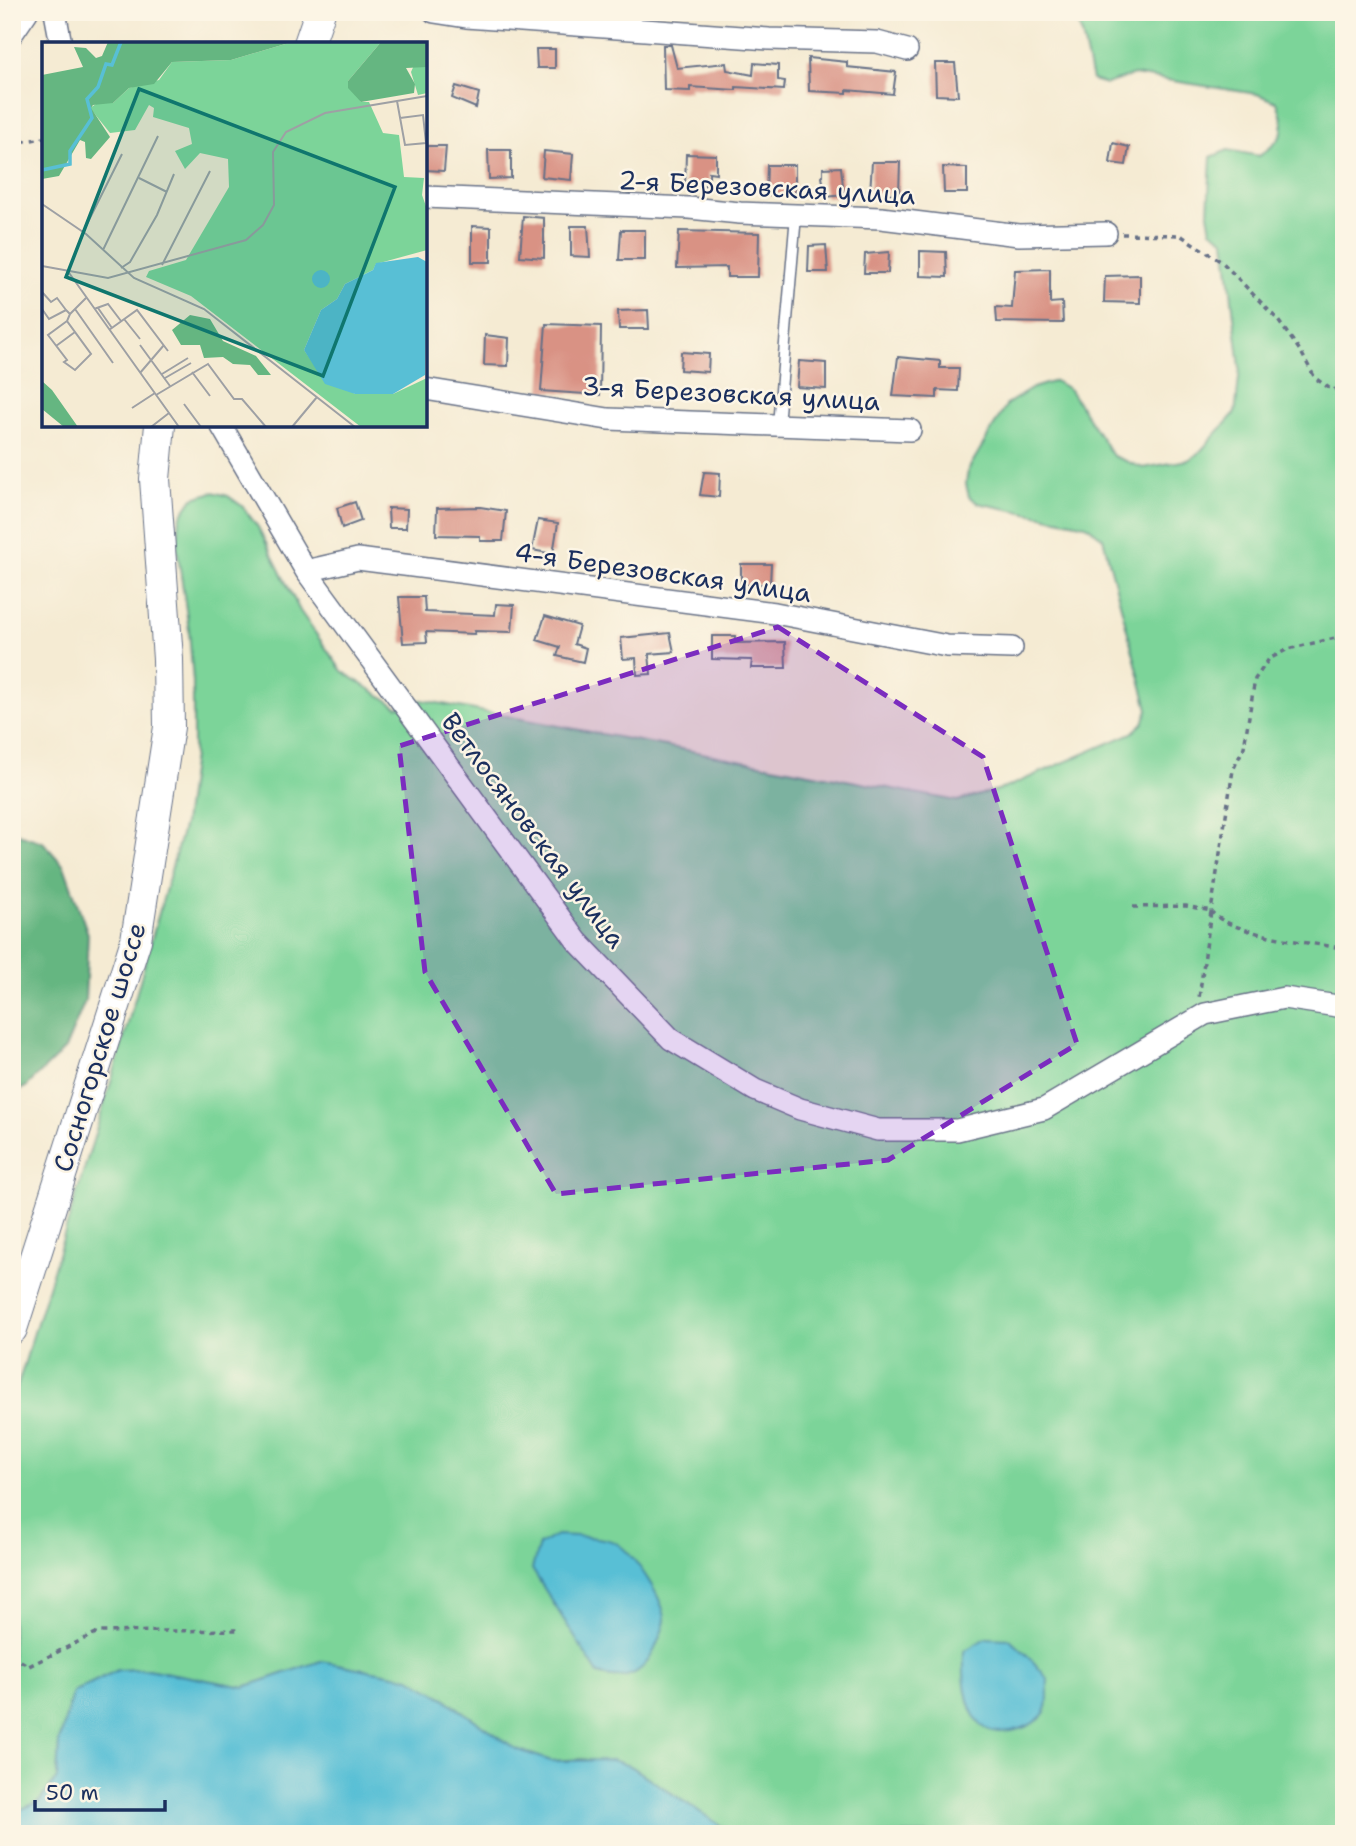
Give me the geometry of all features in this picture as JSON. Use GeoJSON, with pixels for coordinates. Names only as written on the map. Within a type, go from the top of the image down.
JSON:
{"type":"FeatureCollection","features":[{"type":"Feature","properties":{"kind":"main road"},"geometry":{"type":"LineString","coordinates":[[310,42],[320,12]]}},
{"type":"Feature","properties":{"kind":"main road","name":"Сосногорское шоссе"},"geometry":{"type":"LineString","coordinates":[[12,1328],[136,940],[169,727],[168,659],[155,479],[160,427]]}},
{"type":"Feature","properties":{"kind":"street"},"geometry":{"type":"LineString","coordinates":[[12,34],[27,12]]}},
{"type":"Feature","properties":{"kind":"street"},"geometry":{"type":"LineString","coordinates":[[55,12],[61,42]]}},
{"type":"Feature","properties":{"kind":"street"},"geometry":{"type":"LineString","coordinates":[[433,12],[466,17],[769,39],[877,42],[907,50]]}},
{"type":"Feature","properties":{"kind":"street","name":"2-я Березовская улица"},"geometry":{"type":"LineString","coordinates":[[427,197],[881,218],[1019,235],[1106,233]]}},
{"type":"Feature","properties":{"kind":"street","name":"3-я Березовская улица"},"geometry":{"type":"LineString","coordinates":[[427,389],[608,419],[910,430]]}},
{"type":"Feature","properties":{"kind":"street","name":"Ветлосяновская улица"},"geometry":{"type":"LineString","coordinates":[[222,427],[306,571],[577,941],[671,1039],[755,1090],[800,1109],[878,1130],[957,1130],[1044,1109],[1205,1014],[1284,998],[1344,1007]]}},
{"type":"Feature","properties":{"kind":"street","name":"4-я Березовская улица"},"geometry":{"type":"LineString","coordinates":[[306,571],[358,559],[775,613],[947,646],[1012,648]]}},
{"type":"Feature","properties":{"kind":"lane"},"geometry":{"type":"LineString","coordinates":[[778,425],[796,215]]}},
{"type":"Feature","properties":{"kind":"path"},"geometry":{"type":"LineString","coordinates":[[12,143],[42,138]]}},
{"type":"Feature","properties":{"kind":"path"},"geometry":{"type":"LineString","coordinates":[[1106,233],[1180,235],[1222,262],[1277,319],[1301,352],[1315,378],[1332,390],[1344,387]]}},
{"type":"Feature","properties":{"kind":"path"},"geometry":{"type":"LineString","coordinates":[[1198,1018],[1201,967],[1233,769],[1244,747],[1255,680],[1269,659],[1288,649],[1344,636]]}},
{"type":"Feature","properties":{"kind":"path"},"geometry":{"type":"LineString","coordinates":[[1133,907],[1186,906],[1211,911],[1217,919],[1233,925],[1295,942],[1344,948]]}},
{"type":"Feature","properties":{"kind":"path"},"geometry":{"type":"LineString","coordinates":[[12,1656],[29,1665],[98,1632],[239,1630]]}},
{"type":"Feature","properties":{"kind":"highlighted area"},"geometry":{"type":"Polygon","coordinates":[[[778,627],[983,757],[1077,1044],[888,1160],[556,1194],[425,972],[399,746],[778,627]]]}},
{"type":"Feature","properties":{"kind":"green space"},"geometry":{"type":"Polygon","coordinates":[[[1073,12],[1344,12],[1344,1834],[733,1834],[632,1767],[582,1759],[551,1761],[516,1749],[439,1695],[347,1666],[321,1661],[244,1687],[147,1669],[118,1670],[73,1692],[59,1743],[57,1778],[39,1802],[12,1813],[12,1404],[118,1059],[184,824],[193,756],[193,682],[189,630],[177,548],[180,517],[193,498],[213,492],[228,496],[242,506],[258,527],[300,611],[342,671],[398,707],[422,700],[957,801],[1005,788],[1132,733],[1143,723],[1148,709],[1103,538],[1086,525],[978,503],[969,497],[966,484],[968,470],[1007,404],[1033,388],[1055,381],[1070,390],[1113,456],[1143,468],[1188,460],[1198,454],[1235,413],[1240,367],[1225,240],[1211,230],[1208,214],[1211,157],[1228,150],[1259,156],[1279,139],[1283,128],[1277,102],[1257,94],[1134,75],[1106,84],[1092,80],[1082,34],[1073,12]]]}},
{"type":"Feature","properties":{"kind":"green space"},"geometry":{"type":"Polygon","coordinates":[[[12,832],[43,842],[64,866],[88,934],[85,1001],[65,1049],[26,1087],[12,1094],[12,832]]]}},
{"type":"Feature","properties":{"kind":"water"},"geometry":{"type":"Polygon","coordinates":[[[557,1535],[596,1538],[616,1543],[639,1566],[653,1589],[663,1610],[664,1624],[655,1650],[636,1672],[619,1677],[598,1674],[532,1569],[539,1545],[557,1535]]]}},
{"type":"Feature","properties":{"kind":"water"},"geometry":{"type":"Polygon","coordinates":[[[986,1638],[1010,1639],[1048,1679],[1047,1707],[1044,1714],[1030,1725],[1011,1731],[992,1731],[978,1722],[973,1713],[966,1693],[964,1651],[986,1638]]]}},
{"type":"Feature","properties":{"kind":"water"},"geometry":{"type":"Polygon","coordinates":[[[321,1661],[410,1678],[516,1749],[551,1761],[612,1760],[632,1767],[733,1834],[12,1834],[12,1813],[39,1802],[57,1778],[59,1743],[73,1692],[118,1670],[147,1669],[244,1687],[321,1661]]]}},
{"type":"Feature","properties":{"kind":"building"},"geometry":{"type":"Polygon","coordinates":[[[663,45],[671,45],[677,68],[726,63],[727,70],[753,75],[754,63],[778,65],[778,80],[785,81],[784,90],[690,87],[690,91],[664,90],[663,45]]]}},
{"type":"Feature","properties":{"kind":"building"},"geometry":{"type":"Polygon","coordinates":[[[536,49],[555,49],[555,68],[537,68],[536,49]]]}},
{"type":"Feature","properties":{"kind":"building"},"geometry":{"type":"Polygon","coordinates":[[[808,58],[847,62],[847,67],[896,72],[893,94],[847,90],[847,93],[809,91],[808,58]]]}},
{"type":"Feature","properties":{"kind":"building"},"geometry":{"type":"Polygon","coordinates":[[[935,63],[955,63],[958,96],[936,95],[935,63]]]}},
{"type":"Feature","properties":{"kind":"building"},"geometry":{"type":"Polygon","coordinates":[[[456,86],[479,93],[476,108],[452,98],[456,86]]]}},
{"type":"Feature","properties":{"kind":"building"},"geometry":{"type":"Polygon","coordinates":[[[1113,143],[1129,147],[1126,165],[1110,163],[1113,143]]]}},
{"type":"Feature","properties":{"kind":"building"},"geometry":{"type":"Polygon","coordinates":[[[427,146],[446,146],[444,171],[427,170],[427,146]]]}},
{"type":"Feature","properties":{"kind":"building"},"geometry":{"type":"Polygon","coordinates":[[[488,150],[511,150],[511,178],[489,179],[488,150]]]}},
{"type":"Feature","properties":{"kind":"building"},"geometry":{"type":"Polygon","coordinates":[[[544,151],[573,154],[571,180],[542,177],[544,151]]]}},
{"type":"Feature","properties":{"kind":"building"},"geometry":{"type":"Polygon","coordinates":[[[686,154],[716,155],[716,173],[709,172],[709,185],[685,186],[686,154]]]}},
{"type":"Feature","properties":{"kind":"building"},"geometry":{"type":"Polygon","coordinates":[[[872,162],[900,162],[899,194],[870,193],[872,162]]]}},
{"type":"Feature","properties":{"kind":"building"},"geometry":{"type":"Polygon","coordinates":[[[767,165],[795,165],[795,195],[766,195],[767,165]]]}},
{"type":"Feature","properties":{"kind":"building"},"geometry":{"type":"Polygon","coordinates":[[[841,167],[844,195],[826,197],[823,168],[841,167]]]}},
{"type":"Feature","properties":{"kind":"building"},"geometry":{"type":"Polygon","coordinates":[[[943,167],[967,168],[967,193],[944,193],[943,167]]]}},
{"type":"Feature","properties":{"kind":"building"},"geometry":{"type":"Polygon","coordinates":[[[523,216],[544,218],[544,258],[520,256],[523,216]]]}},
{"type":"Feature","properties":{"kind":"building"},"geometry":{"type":"Polygon","coordinates":[[[472,226],[491,227],[491,262],[472,262],[472,226]]]}},
{"type":"Feature","properties":{"kind":"building"},"geometry":{"type":"Polygon","coordinates":[[[571,226],[588,226],[590,257],[571,256],[571,226]]]}},
{"type":"Feature","properties":{"kind":"building"},"geometry":{"type":"Polygon","coordinates":[[[621,230],[645,230],[645,260],[619,260],[621,230]]]}},
{"type":"Feature","properties":{"kind":"building"},"geometry":{"type":"Polygon","coordinates":[[[679,231],[759,233],[758,277],[727,277],[727,267],[677,268],[679,231]]]}},
{"type":"Feature","properties":{"kind":"building"},"geometry":{"type":"Polygon","coordinates":[[[826,245],[828,272],[808,272],[809,246],[826,245]]]}},
{"type":"Feature","properties":{"kind":"building"},"geometry":{"type":"Polygon","coordinates":[[[920,251],[946,252],[947,277],[920,276],[920,251]]]}},
{"type":"Feature","properties":{"kind":"building"},"geometry":{"type":"Polygon","coordinates":[[[889,252],[888,273],[864,273],[865,254],[889,252]]]}},
{"type":"Feature","properties":{"kind":"building"},"geometry":{"type":"Polygon","coordinates":[[[1050,269],[1050,303],[1062,302],[1063,323],[997,322],[996,307],[1012,308],[1015,270],[1050,269]]]}},
{"type":"Feature","properties":{"kind":"building"},"geometry":{"type":"Polygon","coordinates":[[[1140,275],[1140,303],[1104,302],[1105,276],[1140,275]]]}},
{"type":"Feature","properties":{"kind":"building"},"geometry":{"type":"Polygon","coordinates":[[[648,310],[649,329],[619,329],[618,311],[648,310]]]}},
{"type":"Feature","properties":{"kind":"building"},"geometry":{"type":"Polygon","coordinates":[[[546,324],[601,326],[600,395],[541,391],[546,324]]]}},
{"type":"Feature","properties":{"kind":"building"},"geometry":{"type":"Polygon","coordinates":[[[485,335],[509,338],[508,366],[484,365],[485,335]]]}},
{"type":"Feature","properties":{"kind":"building"},"geometry":{"type":"Polygon","coordinates":[[[681,352],[709,354],[708,372],[680,370],[681,352]]]}},
{"type":"Feature","properties":{"kind":"building"},"geometry":{"type":"Polygon","coordinates":[[[898,357],[940,361],[940,368],[959,368],[958,391],[937,390],[937,398],[893,396],[898,357]]]}},
{"type":"Feature","properties":{"kind":"building"},"geometry":{"type":"Polygon","coordinates":[[[799,361],[826,363],[826,389],[797,387],[799,361]]]}},
{"type":"Feature","properties":{"kind":"building"},"geometry":{"type":"Polygon","coordinates":[[[704,472],[720,473],[719,497],[700,495],[704,472]]]}},
{"type":"Feature","properties":{"kind":"building"},"geometry":{"type":"Polygon","coordinates":[[[355,502],[361,521],[342,528],[337,508],[355,502]]]}},
{"type":"Feature","properties":{"kind":"building"},"geometry":{"type":"Polygon","coordinates":[[[480,507],[506,511],[503,541],[480,541],[480,536],[436,535],[437,508],[480,507]]]}},
{"type":"Feature","properties":{"kind":"building"},"geometry":{"type":"Polygon","coordinates":[[[388,508],[407,509],[406,528],[389,528],[388,508]]]}},
{"type":"Feature","properties":{"kind":"building"},"geometry":{"type":"Polygon","coordinates":[[[538,520],[558,523],[553,554],[532,550],[538,520]]]}},
{"type":"Feature","properties":{"kind":"building"},"geometry":{"type":"Polygon","coordinates":[[[741,564],[771,564],[770,584],[741,585],[741,564]]]}},
{"type":"Feature","properties":{"kind":"building"},"geometry":{"type":"Polygon","coordinates":[[[399,597],[424,597],[425,612],[495,615],[496,604],[514,605],[512,632],[426,632],[427,642],[403,643],[399,597]]]}},
{"type":"Feature","properties":{"kind":"building"},"geometry":{"type":"Polygon","coordinates":[[[545,616],[579,626],[574,644],[586,648],[583,662],[557,656],[560,647],[537,640],[545,616]]]}},
{"type":"Feature","properties":{"kind":"building"},"geometry":{"type":"Polygon","coordinates":[[[670,633],[674,652],[649,654],[651,674],[637,675],[636,658],[623,659],[621,638],[670,633]]]}},
{"type":"Feature","properties":{"kind":"building"},"geometry":{"type":"Polygon","coordinates":[[[712,636],[735,636],[735,643],[785,642],[786,668],[751,668],[752,660],[712,659],[712,636]]]}}]}
